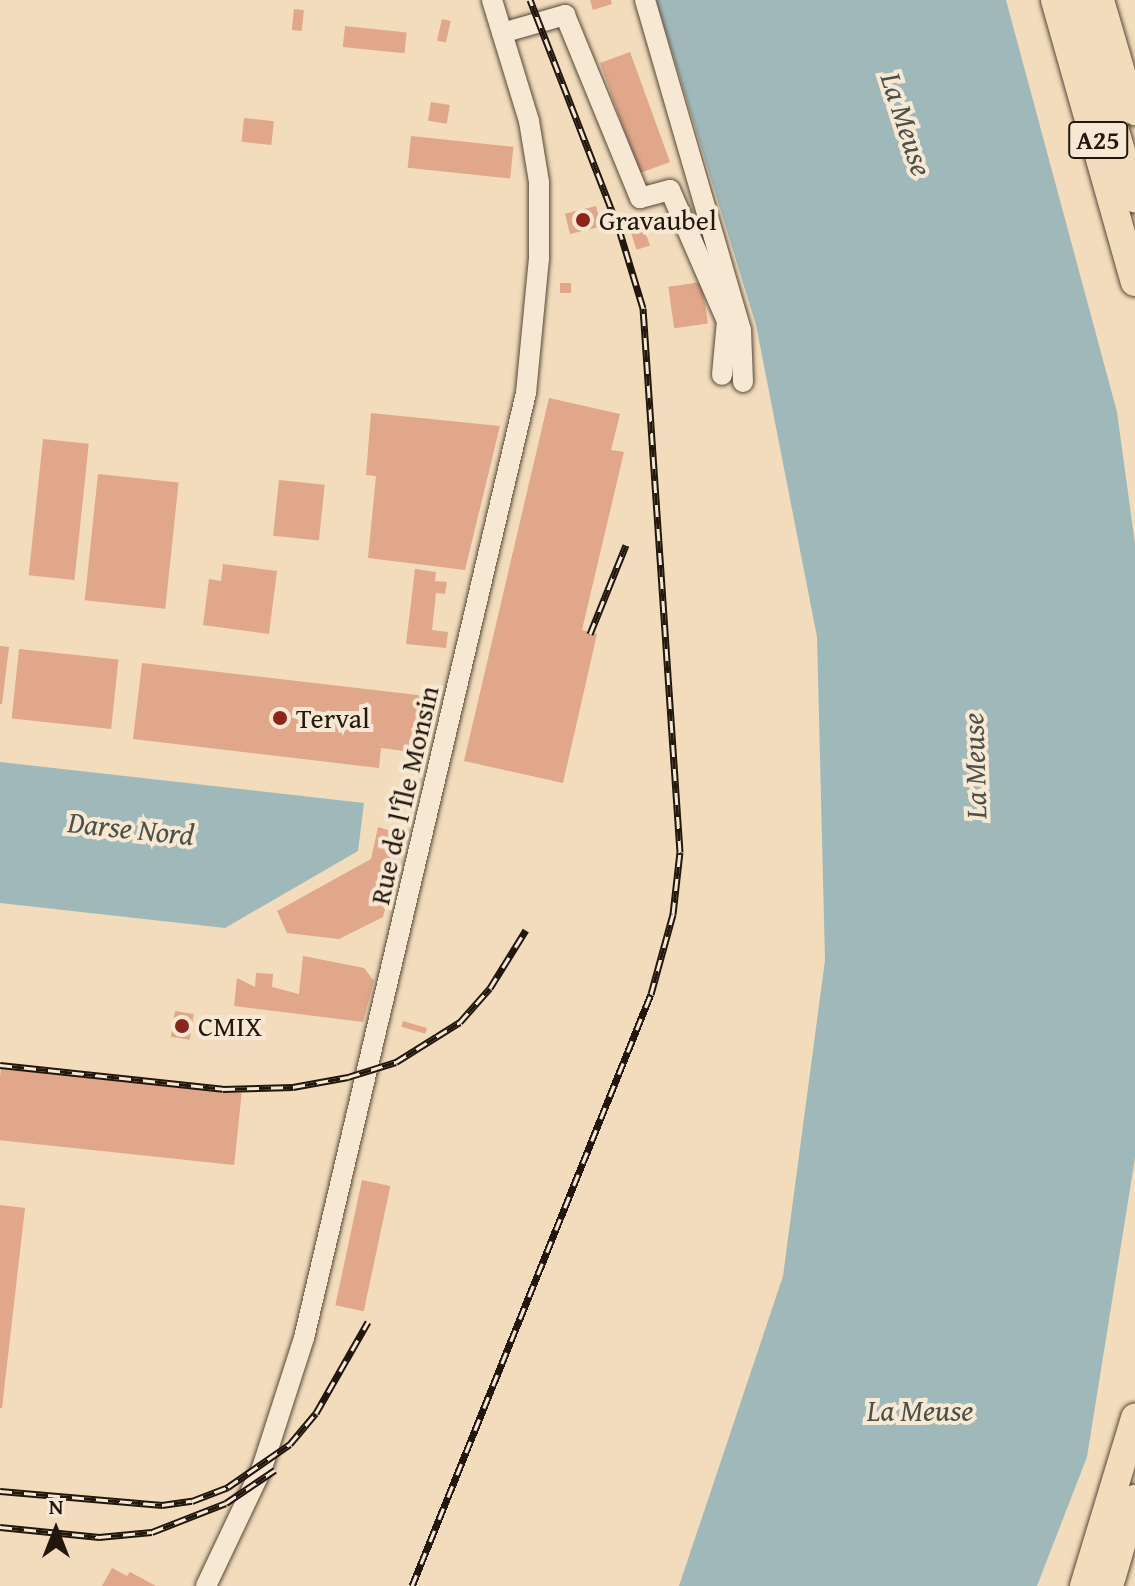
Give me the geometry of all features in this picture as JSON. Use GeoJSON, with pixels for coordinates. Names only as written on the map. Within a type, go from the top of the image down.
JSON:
{"type":"FeatureCollection","features":[{"type":"Feature","properties":{"kind":"highway","name":"A25"},"geometry":{"type":"LineString","coordinates":[[1055,0],[1135,282]]}},
{"type":"Feature","properties":{"kind":"highway","name":"A25"},"geometry":{"type":"LineString","coordinates":[[1076,0],[1135,198]]}},
{"type":"Feature","properties":{"kind":"highway"},"geometry":{"type":"LineString","coordinates":[[1084,1586],[1135,1418]]}},
{"type":"Feature","properties":{"kind":"highway"},"geometry":{"type":"LineString","coordinates":[[1109,1586],[1135,1499]]}},
{"type":"Feature","properties":{"kind":"main road"},"geometry":{"type":"LineString","coordinates":[[1102,0],[1129,66],[1135,113]]}},
{"type":"Feature","properties":{"kind":"street","name":"Rue de l'Île Monsin"},"geometry":{"type":"LineString","coordinates":[[206,1586],[262,1468],[304,1338],[518,436],[535,321],[539,197],[534,142],[492,0]]}},
{"type":"Feature","properties":{"kind":"street"},"geometry":{"type":"LineString","coordinates":[[645,0],[741,330],[743,382]]}},
{"type":"Feature","properties":{"kind":"street"},"geometry":{"type":"LineString","coordinates":[[502,33],[565,15],[640,198],[670,190],[727,321],[722,375]]}},
{"type":"Feature","properties":{"kind":"water","name":"La Meuse"},"geometry":{"type":"Polygon","coordinates":[[[656,0],[1006,0],[1117,412],[1135,544],[1135,1158],[1087,1457],[1037,1586],[679,1586],[783,1276],[825,960],[817,637],[756,325],[656,0]]]}},
{"type":"Feature","properties":{"kind":"water","name":"Darse Nord"},"geometry":{"type":"Polygon","coordinates":[[[0,762],[364,803],[358,851],[225,928],[0,903],[0,762]]]}},
{"type":"Feature","properties":{"kind":"building"},"geometry":{"type":"Polygon","coordinates":[[[590,0],[611,0],[612,4],[593,10],[590,0]]]}},
{"type":"Feature","properties":{"kind":"building"},"geometry":{"type":"Polygon","coordinates":[[[294,9],[304,10],[302,31],[292,30],[294,9]]]}},
{"type":"Feature","properties":{"kind":"building"},"geometry":{"type":"Polygon","coordinates":[[[442,19],[451,21],[446,42],[437,40],[442,19]]]}},
{"type":"Feature","properties":{"kind":"building"},"geometry":{"type":"Polygon","coordinates":[[[345,26],[407,32],[404,53],[343,47],[345,26]]]}},
{"type":"Feature","properties":{"kind":"building"},"geometry":{"type":"Polygon","coordinates":[[[630,52],[670,162],[640,173],[600,63],[630,52]]]}},
{"type":"Feature","properties":{"kind":"building"},"geometry":{"type":"Polygon","coordinates":[[[431,102],[450,105],[447,124],[428,121],[431,102]]]}},
{"type":"Feature","properties":{"kind":"building"},"geometry":{"type":"Polygon","coordinates":[[[244,118],[274,121],[271,145],[241,142],[244,118]]]}},
{"type":"Feature","properties":{"kind":"building"},"geometry":{"type":"Polygon","coordinates":[[[411,136],[513,147],[510,179],[408,168],[411,136]]]}},
{"type":"Feature","properties":{"kind":"building","name":"Gravaubel"},"geometry":{"type":"Polygon","coordinates":[[[596,206],[601,226],[570,234],[565,214],[596,206]]]}},
{"type":"Feature","properties":{"kind":"building"},"geometry":{"type":"Polygon","coordinates":[[[640,215],[650,245],[637,250],[627,219],[640,215]]]}},
{"type":"Feature","properties":{"kind":"building"},"geometry":{"type":"Polygon","coordinates":[[[702,282],[708,324],[674,328],[668,287],[702,282]]]}},
{"type":"Feature","properties":{"kind":"building"},"geometry":{"type":"Polygon","coordinates":[[[560,283],[571,283],[571,293],[560,293],[560,283]]]}},
{"type":"Feature","properties":{"kind":"building"},"geometry":{"type":"Polygon","coordinates":[[[549,398],[620,414],[611,450],[624,452],[582,630],[597,634],[563,783],[464,761],[549,398]]]}},
{"type":"Feature","properties":{"kind":"building"},"geometry":{"type":"Polygon","coordinates":[[[371,413],[500,426],[465,570],[368,558],[376,476],[366,475],[371,413]]]}},
{"type":"Feature","properties":{"kind":"building"},"geometry":{"type":"Polygon","coordinates":[[[43,439],[89,444],[74,580],[29,575],[43,439]]]}},
{"type":"Feature","properties":{"kind":"building"},"geometry":{"type":"Polygon","coordinates":[[[98,474],[179,482],[165,609],[85,600],[98,474]]]}},
{"type":"Feature","properties":{"kind":"building"},"geometry":{"type":"Polygon","coordinates":[[[279,480],[325,485],[319,541],[273,536],[279,480]]]}},
{"type":"Feature","properties":{"kind":"building"},"geometry":{"type":"Polygon","coordinates":[[[223,564],[277,571],[269,634],[203,625],[209,579],[221,581],[223,564]]]}},
{"type":"Feature","properties":{"kind":"building"},"geometry":{"type":"Polygon","coordinates":[[[415,569],[436,572],[435,581],[447,582],[445,594],[436,593],[432,630],[448,632],[446,648],[406,644],[415,569]]]}},
{"type":"Feature","properties":{"kind":"building"},"geometry":{"type":"Polygon","coordinates":[[[0,646],[9,647],[2,704],[0,704],[0,646]]]}},
{"type":"Feature","properties":{"kind":"building"},"geometry":{"type":"Polygon","coordinates":[[[19,649],[118,659],[111,729],[12,719],[19,649]]]}},
{"type":"Feature","properties":{"kind":"building","name":"Terval"},"geometry":{"type":"Polygon","coordinates":[[[142,663],[426,696],[419,753],[381,748],[379,768],[133,739],[142,663]]]}},
{"type":"Feature","properties":{"kind":"building"},"geometry":{"type":"Polygon","coordinates":[[[378,827],[404,835],[383,917],[339,939],[287,933],[277,911],[371,859],[378,827]]]}},
{"type":"Feature","properties":{"kind":"building"},"geometry":{"type":"Polygon","coordinates":[[[303,956],[364,968],[374,981],[363,1022],[234,1006],[237,978],[255,987],[256,973],[273,974],[272,987],[299,994],[303,956]]]}},
{"type":"Feature","properties":{"kind":"building","name":"CMIX"},"geometry":{"type":"Polygon","coordinates":[[[175,1011],[194,1014],[190,1040],[171,1037],[175,1011]]]}},
{"type":"Feature","properties":{"kind":"building"},"geometry":{"type":"Polygon","coordinates":[[[403,1021],[427,1028],[425,1034],[401,1027],[403,1021]]]}},
{"type":"Feature","properties":{"kind":"building"},"geometry":{"type":"Polygon","coordinates":[[[1,1068],[242,1093],[234,1165],[0,1140],[1,1068]]]}},
{"type":"Feature","properties":{"kind":"building"},"geometry":{"type":"Polygon","coordinates":[[[362,1180],[390,1186],[364,1311],[335,1305],[362,1180]]]}},
{"type":"Feature","properties":{"kind":"building"},"geometry":{"type":"Polygon","coordinates":[[[0,1205],[25,1208],[2,1408],[0,1408],[0,1205]]]}},
{"type":"Feature","properties":{"kind":"building"},"geometry":{"type":"Polygon","coordinates":[[[112,1568],[127,1576],[130,1572],[156,1586],[102,1586],[112,1568]]]}},
{"type":"Feature","properties":{"kind":"railway"},"geometry":{"type":"LineString","coordinates":[[412,1586],[651,994],[673,914],[680,852],[643,308],[619,229],[530,0]]}},
{"type":"Feature","properties":{"kind":"railway"},"geometry":{"type":"LineString","coordinates":[[590,634],[626,545]]}},
{"type":"Feature","properties":{"kind":"railway"},"geometry":{"type":"LineString","coordinates":[[0,1065],[223,1089],[293,1087],[348,1077],[396,1062],[460,1022],[490,988],[526,930]]}},
{"type":"Feature","properties":{"kind":"railway"},"geometry":{"type":"LineString","coordinates":[[0,1491],[162,1505],[192,1501],[228,1487],[290,1444],[316,1413],[368,1322]]}},
{"type":"Feature","properties":{"kind":"railway"},"geometry":{"type":"LineString","coordinates":[[0,1527],[99,1537],[152,1532],[226,1503],[275,1470]]}},
{"type":"Feature","properties":{"kind":"place","name":"Gravaubel"},"geometry":{"type":"Point","coordinates":[583,220]}},
{"type":"Feature","properties":{"kind":"place","name":"Terval"},"geometry":{"type":"Point","coordinates":[280,718]}},
{"type":"Feature","properties":{"kind":"place","name":"CMIX"},"geometry":{"type":"Point","coordinates":[182,1026]}}]}
